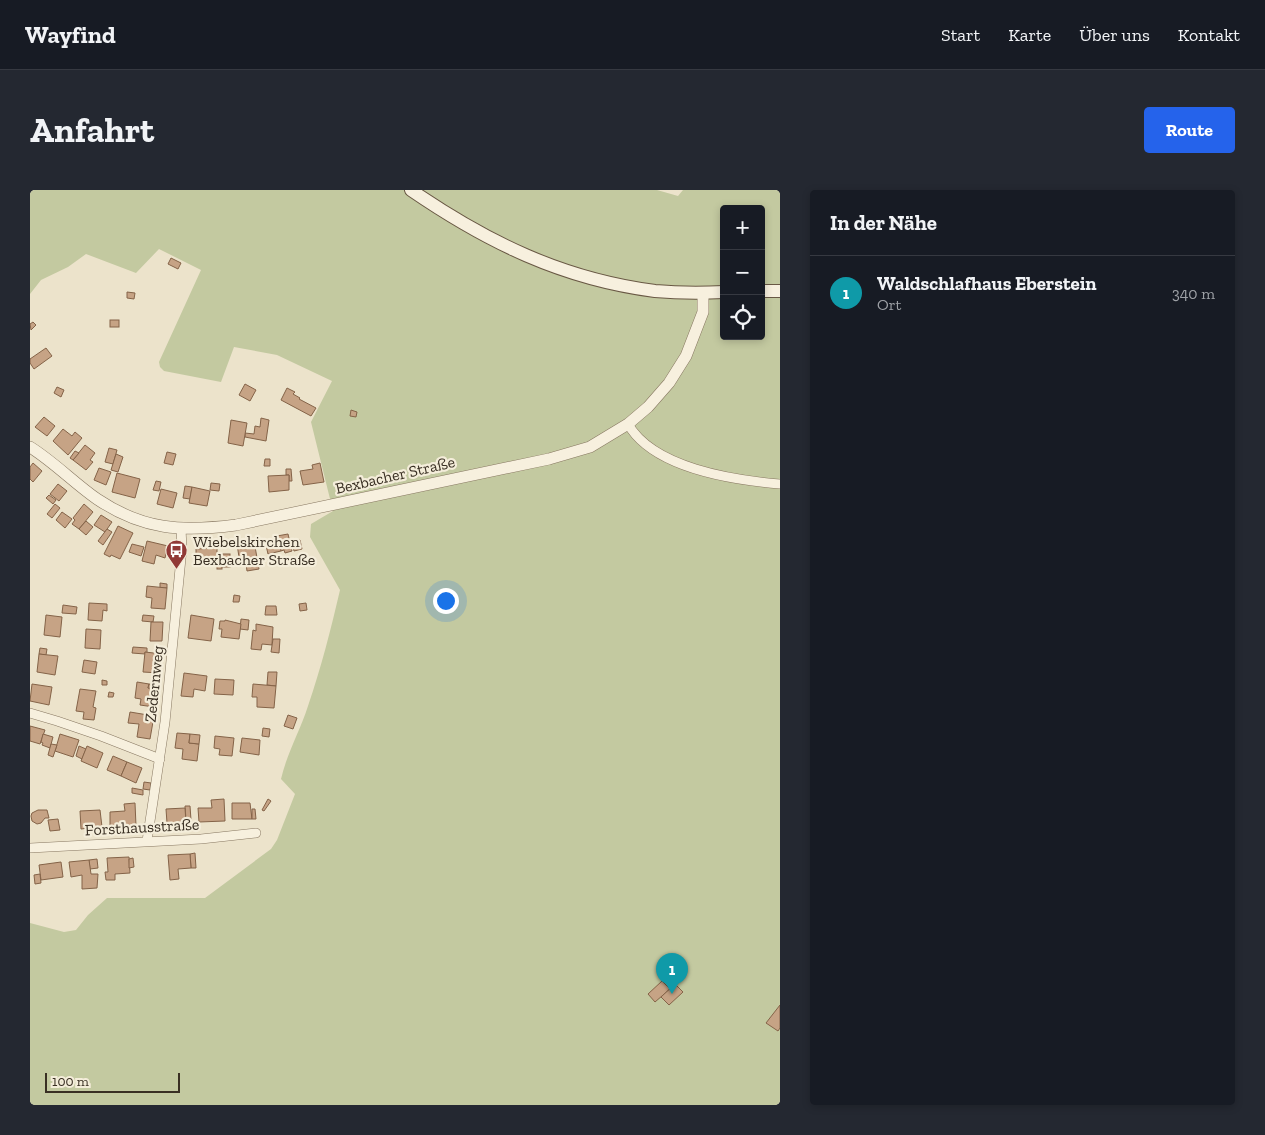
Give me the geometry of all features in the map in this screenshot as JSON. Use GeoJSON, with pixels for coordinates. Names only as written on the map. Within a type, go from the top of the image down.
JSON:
{"type":"FeatureCollection","features":[{"type":"Feature","properties":{"kind":"main road"},"geometry":{"type":"LineString","coordinates":[[410,190],[487,238],[550,266],[616,284],[657,291],[720,292]]}},
{"type":"Feature","properties":{"kind":"main road"},"geometry":{"type":"LineString","coordinates":[[765,291],[780,291]]}},
{"type":"Feature","properties":{"kind":"street","name":"Bexbacher Straße"},"geometry":{"type":"LineString","coordinates":[[30,447],[96,498],[117,511],[156,526],[181,529],[207,529],[236,525],[549,459],[590,446],[628,424],[648,407],[669,383],[686,356],[703,312],[703,293]]}},
{"type":"Feature","properties":{"kind":"street"},"geometry":{"type":"LineString","coordinates":[[628,424],[633,434],[649,448],[668,459],[720,476],[780,484]]}},
{"type":"Feature","properties":{"kind":"street","name":"Zedernweg"},"geometry":{"type":"LineString","coordinates":[[147,841],[172,664],[182,548],[181,529]]}},
{"type":"Feature","properties":{"kind":"street"},"geometry":{"type":"LineString","coordinates":[[30,713],[57,720],[160,759]]}},
{"type":"Feature","properties":{"kind":"street","name":"Forsthausstraße"},"geometry":{"type":"LineString","coordinates":[[30,848],[201,839],[256,834]]}},
{"type":"Feature","properties":{"kind":"green space"},"geometry":{"type":"Polygon","coordinates":[[[30,190],[657,190],[678,196],[683,190],[780,190],[780,1105],[30,1105],[30,923],[64,932],[76,930],[88,915],[107,898],[205,898],[271,849],[277,840],[295,794],[281,779],[313,692],[340,590],[310,537],[311,524],[333,511],[311,422],[332,381],[277,355],[234,347],[221,382],[164,371],[160,367],[159,362],[201,270],[159,249],[136,273],[86,254],[68,267],[41,280],[30,294],[30,190]]]}},
{"type":"Feature","properties":{"kind":"building"},"geometry":{"type":"Polygon","coordinates":[[[171,258],[181,263],[178,269],[168,264],[171,258]]]}},
{"type":"Feature","properties":{"kind":"building"},"geometry":{"type":"Polygon","coordinates":[[[127,292],[135,293],[134,299],[127,298],[127,292]]]}},
{"type":"Feature","properties":{"kind":"building"},"geometry":{"type":"Polygon","coordinates":[[[110,320],[119,320],[119,327],[110,327],[110,320]]]}},
{"type":"Feature","properties":{"kind":"building"},"geometry":{"type":"Polygon","coordinates":[[[33,322],[36,325],[31,330],[30,324],[33,322]]]}},
{"type":"Feature","properties":{"kind":"building"},"geometry":{"type":"Polygon","coordinates":[[[46,348],[52,356],[34,369],[30,359],[46,348]]]}},
{"type":"Feature","properties":{"kind":"building"},"geometry":{"type":"Polygon","coordinates":[[[245,384],[256,390],[250,401],[239,395],[245,384]]]}},
{"type":"Feature","properties":{"kind":"building"},"geometry":{"type":"Polygon","coordinates":[[[57,387],[64,390],[61,397],[54,393],[57,387]]]}},
{"type":"Feature","properties":{"kind":"building"},"geometry":{"type":"Polygon","coordinates":[[[287,388],[295,392],[293,394],[299,399],[316,408],[311,416],[281,400],[287,388]]]}},
{"type":"Feature","properties":{"kind":"building"},"geometry":{"type":"Polygon","coordinates":[[[351,410],[357,412],[356,417],[350,416],[351,410]]]}},
{"type":"Feature","properties":{"kind":"building"},"geometry":{"type":"Polygon","coordinates":[[[44,417],[55,426],[47,436],[35,427],[44,417]]]}},
{"type":"Feature","properties":{"kind":"building"},"geometry":{"type":"Polygon","coordinates":[[[261,418],[269,420],[266,441],[245,437],[245,433],[254,434],[255,426],[260,427],[261,418]]]}},
{"type":"Feature","properties":{"kind":"building"},"geometry":{"type":"Polygon","coordinates":[[[231,420],[247,423],[243,446],[228,443],[231,420]]]}},
{"type":"Feature","properties":{"kind":"building"},"geometry":{"type":"Polygon","coordinates":[[[63,429],[72,436],[75,432],[82,438],[68,455],[53,441],[63,429]]]}},
{"type":"Feature","properties":{"kind":"building"},"geometry":{"type":"Polygon","coordinates":[[[85,445],[95,453],[90,460],[93,462],[86,470],[73,460],[85,445]]]}},
{"type":"Feature","properties":{"kind":"building"},"geometry":{"type":"Polygon","coordinates":[[[109,448],[117,450],[113,464],[105,462],[109,448]]]}},
{"type":"Feature","properties":{"kind":"building"},"geometry":{"type":"Polygon","coordinates":[[[75,451],[79,453],[73,460],[70,458],[75,451]]]}},
{"type":"Feature","properties":{"kind":"building"},"geometry":{"type":"Polygon","coordinates":[[[167,452],[176,454],[173,465],[164,463],[167,452]]]}},
{"type":"Feature","properties":{"kind":"building"},"geometry":{"type":"Polygon","coordinates":[[[116,454],[123,457],[118,472],[111,470],[116,454]]]}},
{"type":"Feature","properties":{"kind":"building"},"geometry":{"type":"Polygon","coordinates":[[[265,459],[270,459],[270,466],[264,466],[265,459]]]}},
{"type":"Feature","properties":{"kind":"building"},"geometry":{"type":"Polygon","coordinates":[[[33,463],[42,471],[33,482],[30,479],[30,467],[33,463]]]}},
{"type":"Feature","properties":{"kind":"building"},"geometry":{"type":"Polygon","coordinates":[[[320,463],[324,482],[303,485],[300,471],[313,469],[312,465],[320,463]]]}},
{"type":"Feature","properties":{"kind":"building"},"geometry":{"type":"Polygon","coordinates":[[[99,468],[111,472],[106,485],[94,480],[99,468]]]}},
{"type":"Feature","properties":{"kind":"building"},"geometry":{"type":"Polygon","coordinates":[[[286,469],[291,469],[292,481],[289,481],[289,475],[286,475],[286,469]]]}},
{"type":"Feature","properties":{"kind":"building"},"geometry":{"type":"Polygon","coordinates":[[[117,473],[140,479],[135,498],[112,492],[117,473]]]}},
{"type":"Feature","properties":{"kind":"building"},"geometry":{"type":"Polygon","coordinates":[[[289,475],[289,490],[269,492],[268,476],[289,475]]]}},
{"type":"Feature","properties":{"kind":"building"},"geometry":{"type":"Polygon","coordinates":[[[156,481],[161,482],[159,491],[153,490],[156,481]]]}},
{"type":"Feature","properties":{"kind":"building"},"geometry":{"type":"Polygon","coordinates":[[[211,483],[220,484],[219,491],[210,490],[211,483]]]}},
{"type":"Feature","properties":{"kind":"building"},"geometry":{"type":"Polygon","coordinates":[[[58,484],[67,491],[59,501],[50,494],[58,484]]]}},
{"type":"Feature","properties":{"kind":"building"},"geometry":{"type":"Polygon","coordinates":[[[185,486],[192,487],[190,499],[183,498],[185,486]]]}},
{"type":"Feature","properties":{"kind":"building"},"geometry":{"type":"Polygon","coordinates":[[[192,487],[210,491],[207,506],[189,503],[192,487]]]}},
{"type":"Feature","properties":{"kind":"building"},"geometry":{"type":"Polygon","coordinates":[[[161,489],[177,493],[173,508],[157,504],[161,489]]]}},
{"type":"Feature","properties":{"kind":"building"},"geometry":{"type":"Polygon","coordinates":[[[49,495],[56,500],[53,504],[46,498],[49,495]]]}},
{"type":"Feature","properties":{"kind":"building"},"geometry":{"type":"Polygon","coordinates":[[[55,504],[60,508],[52,518],[47,514],[55,504]]]}},
{"type":"Feature","properties":{"kind":"building"},"geometry":{"type":"Polygon","coordinates":[[[84,504],[93,512],[79,529],[72,524],[75,520],[73,518],[84,504]]]}},
{"type":"Feature","properties":{"kind":"building"},"geometry":{"type":"Polygon","coordinates":[[[62,512],[72,519],[65,528],[56,520],[62,512]]]}},
{"type":"Feature","properties":{"kind":"building"},"geometry":{"type":"Polygon","coordinates":[[[101,515],[112,522],[105,532],[94,525],[101,515]]]}},
{"type":"Feature","properties":{"kind":"building"},"geometry":{"type":"Polygon","coordinates":[[[86,521],[93,527],[86,535],[79,529],[86,521]]]}},
{"type":"Feature","properties":{"kind":"building"},"geometry":{"type":"Polygon","coordinates":[[[118,526],[133,533],[120,559],[104,554],[118,526]]]}},
{"type":"Feature","properties":{"kind":"building"},"geometry":{"type":"Polygon","coordinates":[[[107,529],[112,532],[103,545],[98,541],[107,529]]]}},
{"type":"Feature","properties":{"kind":"building"},"geometry":{"type":"Polygon","coordinates":[[[288,534],[292,551],[285,553],[284,550],[281,551],[277,536],[288,534]]]}},
{"type":"Feature","properties":{"kind":"building"},"geometry":{"type":"Polygon","coordinates":[[[277,537],[281,551],[268,554],[265,541],[277,537]]]}},
{"type":"Feature","properties":{"kind":"building"},"geometry":{"type":"Polygon","coordinates":[[[300,540],[302,549],[294,551],[292,542],[300,540]]]}},
{"type":"Feature","properties":{"kind":"building"},"geometry":{"type":"Polygon","coordinates":[[[147,541],[168,546],[165,558],[156,555],[154,564],[142,561],[147,541]]]}},
{"type":"Feature","properties":{"kind":"building"},"geometry":{"type":"Polygon","coordinates":[[[254,541],[259,569],[247,571],[245,556],[239,557],[237,544],[254,541]]]}},
{"type":"Feature","properties":{"kind":"building"},"geometry":{"type":"Polygon","coordinates":[[[132,544],[144,547],[141,556],[129,552],[132,544]]]}},
{"type":"Feature","properties":{"kind":"building"},"geometry":{"type":"Polygon","coordinates":[[[217,548],[217,563],[196,563],[196,549],[217,548]]]}},
{"type":"Feature","properties":{"kind":"building"},"geometry":{"type":"Polygon","coordinates":[[[222,554],[230,554],[230,567],[222,567],[222,554]]]}},
{"type":"Feature","properties":{"kind":"building"},"geometry":{"type":"Polygon","coordinates":[[[217,559],[222,559],[222,569],[217,569],[217,559]]]}},
{"type":"Feature","properties":{"kind":"building"},"geometry":{"type":"Polygon","coordinates":[[[160,583],[167,584],[167,588],[160,588],[160,583]]]}},
{"type":"Feature","properties":{"kind":"building"},"geometry":{"type":"Polygon","coordinates":[[[147,586],[167,588],[165,609],[151,608],[152,598],[146,597],[147,586]]]}},
{"type":"Feature","properties":{"kind":"building"},"geometry":{"type":"Polygon","coordinates":[[[234,595],[240,596],[239,602],[233,602],[234,595]]]}},
{"type":"Feature","properties":{"kind":"building"},"geometry":{"type":"Polygon","coordinates":[[[89,603],[107,604],[107,611],[103,610],[102,621],[88,620],[89,603]]]}},
{"type":"Feature","properties":{"kind":"building"},"geometry":{"type":"Polygon","coordinates":[[[306,603],[307,610],[300,611],[299,604],[306,603]]]}},
{"type":"Feature","properties":{"kind":"building"},"geometry":{"type":"Polygon","coordinates":[[[63,605],[77,607],[76,614],[62,613],[63,605]]]}},
{"type":"Feature","properties":{"kind":"building"},"geometry":{"type":"Polygon","coordinates":[[[266,606],[276,606],[277,615],[265,615],[266,606]]]}},
{"type":"Feature","properties":{"kind":"building"},"geometry":{"type":"Polygon","coordinates":[[[46,615],[62,617],[60,637],[44,635],[46,615]]]}},
{"type":"Feature","properties":{"kind":"building"},"geometry":{"type":"Polygon","coordinates":[[[143,615],[154,616],[153,622],[142,621],[143,615]]]}},
{"type":"Feature","properties":{"kind":"building"},"geometry":{"type":"Polygon","coordinates":[[[191,615],[214,619],[211,641],[188,638],[191,615]]]}},
{"type":"Feature","properties":{"kind":"building"},"geometry":{"type":"Polygon","coordinates":[[[241,619],[249,620],[248,630],[240,629],[241,619]]]}},
{"type":"Feature","properties":{"kind":"building"},"geometry":{"type":"Polygon","coordinates":[[[225,620],[241,624],[239,639],[221,637],[220,621],[225,620]]]}},
{"type":"Feature","properties":{"kind":"building"},"geometry":{"type":"Polygon","coordinates":[[[151,622],[163,622],[162,641],[150,641],[151,622]]]}},
{"type":"Feature","properties":{"kind":"building"},"geometry":{"type":"Polygon","coordinates":[[[256,624],[273,627],[272,645],[262,644],[261,650],[251,649],[253,630],[256,631],[256,624]]]}},
{"type":"Feature","properties":{"kind":"building"},"geometry":{"type":"Polygon","coordinates":[[[86,629],[101,630],[100,649],[85,648],[86,629]]]}},
{"type":"Feature","properties":{"kind":"building"},"geometry":{"type":"Polygon","coordinates":[[[273,639],[280,639],[279,653],[271,652],[273,639]]]}},
{"type":"Feature","properties":{"kind":"building"},"geometry":{"type":"Polygon","coordinates":[[[133,647],[147,648],[147,653],[132,653],[133,647]]]}},
{"type":"Feature","properties":{"kind":"building"},"geometry":{"type":"Polygon","coordinates":[[[40,648],[47,649],[46,655],[39,654],[40,648]]]}},
{"type":"Feature","properties":{"kind":"building"},"geometry":{"type":"Polygon","coordinates":[[[145,652],[162,654],[160,673],[143,672],[145,652]]]}},
{"type":"Feature","properties":{"kind":"building"},"geometry":{"type":"Polygon","coordinates":[[[39,654],[58,656],[55,675],[37,672],[39,654]]]}},
{"type":"Feature","properties":{"kind":"building"},"geometry":{"type":"Polygon","coordinates":[[[84,660],[97,662],[95,674],[82,672],[84,660]]]}},
{"type":"Feature","properties":{"kind":"building"},"geometry":{"type":"Polygon","coordinates":[[[268,672],[277,672],[276,686],[267,685],[268,672]]]}},
{"type":"Feature","properties":{"kind":"building"},"geometry":{"type":"Polygon","coordinates":[[[184,673],[207,676],[205,691],[194,689],[193,697],[181,696],[184,673]]]}},
{"type":"Feature","properties":{"kind":"building"},"geometry":{"type":"Polygon","coordinates":[[[215,679],[234,680],[233,695],[214,694],[215,679]]]}},
{"type":"Feature","properties":{"kind":"building"},"geometry":{"type":"Polygon","coordinates":[[[102,680],[107,681],[107,685],[102,685],[102,680]]]}},
{"type":"Feature","properties":{"kind":"building"},"geometry":{"type":"Polygon","coordinates":[[[137,682],[149,684],[148,688],[157,689],[154,707],[140,705],[141,699],[135,698],[137,682]]]}},
{"type":"Feature","properties":{"kind":"building"},"geometry":{"type":"Polygon","coordinates":[[[32,684],[52,687],[49,705],[30,701],[32,684]]]}},
{"type":"Feature","properties":{"kind":"building"},"geometry":{"type":"Polygon","coordinates":[[[149,684],[157,685],[157,689],[148,688],[149,684]]]}},
{"type":"Feature","properties":{"kind":"building"},"geometry":{"type":"Polygon","coordinates":[[[253,684],[276,686],[274,708],[257,707],[257,697],[252,697],[253,684]]]}},
{"type":"Feature","properties":{"kind":"building"},"geometry":{"type":"Polygon","coordinates":[[[80,689],[96,691],[93,707],[96,708],[94,720],[83,719],[84,712],[76,711],[80,689]]]}},
{"type":"Feature","properties":{"kind":"building"},"geometry":{"type":"Polygon","coordinates":[[[109,692],[114,693],[113,697],[108,697],[109,692]]]}},
{"type":"Feature","properties":{"kind":"building"},"geometry":{"type":"Polygon","coordinates":[[[130,712],[154,716],[150,739],[137,737],[139,724],[128,723],[130,712]]]}},
{"type":"Feature","properties":{"kind":"building"},"geometry":{"type":"Polygon","coordinates":[[[288,715],[297,718],[293,729],[284,726],[288,715]]]}},
{"type":"Feature","properties":{"kind":"building"},"geometry":{"type":"Polygon","coordinates":[[[30,726],[45,730],[40,744],[30,741],[30,726]]]}},
{"type":"Feature","properties":{"kind":"building"},"geometry":{"type":"Polygon","coordinates":[[[263,728],[270,729],[269,737],[262,736],[263,728]]]}},
{"type":"Feature","properties":{"kind":"building"},"geometry":{"type":"Polygon","coordinates":[[[177,733],[190,734],[189,743],[199,744],[197,761],[182,759],[183,749],[175,748],[177,733]]]}},
{"type":"Feature","properties":{"kind":"building"},"geometry":{"type":"Polygon","coordinates":[[[43,734],[53,737],[50,748],[42,745],[43,734]]]}},
{"type":"Feature","properties":{"kind":"building"},"geometry":{"type":"Polygon","coordinates":[[[60,734],[79,740],[73,757],[55,751],[60,734]]]}},
{"type":"Feature","properties":{"kind":"building"},"geometry":{"type":"Polygon","coordinates":[[[190,734],[200,735],[199,744],[189,743],[190,734]]]}},
{"type":"Feature","properties":{"kind":"building"},"geometry":{"type":"Polygon","coordinates":[[[215,736],[234,738],[232,756],[219,755],[220,749],[214,748],[215,736]]]}},
{"type":"Feature","properties":{"kind":"building"},"geometry":{"type":"Polygon","coordinates":[[[242,738],[260,740],[259,755],[240,752],[242,738]]]}},
{"type":"Feature","properties":{"kind":"building"},"geometry":{"type":"Polygon","coordinates":[[[51,744],[57,745],[53,757],[48,755],[51,744]]]}},
{"type":"Feature","properties":{"kind":"building"},"geometry":{"type":"Polygon","coordinates":[[[79,746],[86,749],[82,759],[76,756],[79,746]]]}},
{"type":"Feature","properties":{"kind":"building"},"geometry":{"type":"Polygon","coordinates":[[[87,746],[103,753],[97,768],[81,761],[87,746]]]}},
{"type":"Feature","properties":{"kind":"building"},"geometry":{"type":"Polygon","coordinates":[[[113,756],[127,762],[121,776],[107,770],[113,756]]]}},
{"type":"Feature","properties":{"kind":"building"},"geometry":{"type":"Polygon","coordinates":[[[127,762],[142,768],[136,783],[121,776],[127,762]]]}},
{"type":"Feature","properties":{"kind":"building"},"geometry":{"type":"Polygon","coordinates":[[[144,782],[151,783],[150,790],[143,789],[144,782]]]}},
{"type":"Feature","properties":{"kind":"building"},"geometry":{"type":"Polygon","coordinates":[[[132,788],[143,790],[143,795],[132,793],[132,788]]]}},
{"type":"Feature","properties":{"kind":"building"},"geometry":{"type":"Polygon","coordinates":[[[224,799],[225,821],[199,822],[198,808],[212,808],[211,800],[224,799]]]}},
{"type":"Feature","properties":{"kind":"building"},"geometry":{"type":"Polygon","coordinates":[[[268,799],[271,801],[264,811],[262,810],[268,799]]]}},
{"type":"Feature","properties":{"kind":"building"},"geometry":{"type":"Polygon","coordinates":[[[135,803],[136,826],[110,828],[110,812],[125,811],[124,804],[135,803]]]}},
{"type":"Feature","properties":{"kind":"building"},"geometry":{"type":"Polygon","coordinates":[[[232,803],[250,803],[252,819],[232,819],[232,803]]]}},
{"type":"Feature","properties":{"kind":"building"},"geometry":{"type":"Polygon","coordinates":[[[185,806],[190,806],[191,820],[186,820],[185,806]]]}},
{"type":"Feature","properties":{"kind":"building"},"geometry":{"type":"Polygon","coordinates":[[[185,808],[186,822],[167,823],[166,809],[185,808]]]}},
{"type":"Feature","properties":{"kind":"building"},"geometry":{"type":"Polygon","coordinates":[[[252,809],[255,809],[256,819],[252,819],[252,809]]]}},
{"type":"Feature","properties":{"kind":"building"},"geometry":{"type":"Polygon","coordinates":[[[38,810],[47,810],[49,818],[45,818],[41,823],[37,824],[32,821],[31,816],[32,813],[38,810]]]}},
{"type":"Feature","properties":{"kind":"building"},"geometry":{"type":"Polygon","coordinates":[[[100,810],[102,827],[99,830],[91,832],[89,828],[81,829],[80,811],[100,810]]]}},
{"type":"Feature","properties":{"kind":"building"},"geometry":{"type":"Polygon","coordinates":[[[58,819],[60,830],[50,831],[48,820],[58,819]]]}},
{"type":"Feature","properties":{"kind":"building"},"geometry":{"type":"Polygon","coordinates":[[[195,853],[196,868],[191,868],[190,854],[195,853]]]}},
{"type":"Feature","properties":{"kind":"building"},"geometry":{"type":"Polygon","coordinates":[[[190,854],[191,868],[178,869],[179,879],[170,880],[168,855],[190,854]]]}},
{"type":"Feature","properties":{"kind":"building"},"geometry":{"type":"Polygon","coordinates":[[[129,857],[130,873],[115,874],[115,880],[106,880],[105,872],[108,872],[107,858],[129,857]]]}},
{"type":"Feature","properties":{"kind":"building"},"geometry":{"type":"Polygon","coordinates":[[[133,858],[134,867],[129,868],[129,859],[133,858]]]}},
{"type":"Feature","properties":{"kind":"building"},"geometry":{"type":"Polygon","coordinates":[[[97,859],[98,868],[90,869],[89,860],[97,859]]]}},
{"type":"Feature","properties":{"kind":"building"},"geometry":{"type":"Polygon","coordinates":[[[89,860],[91,874],[98,874],[97,888],[82,889],[82,875],[71,877],[69,862],[89,860]]]}},
{"type":"Feature","properties":{"kind":"building"},"geometry":{"type":"Polygon","coordinates":[[[61,862],[63,877],[41,880],[39,865],[61,862]]]}},
{"type":"Feature","properties":{"kind":"building"},"geometry":{"type":"Polygon","coordinates":[[[40,874],[41,883],[35,884],[34,875],[40,874]]]}},
{"type":"Feature","properties":{"kind":"building"},"geometry":{"type":"Polygon","coordinates":[[[662,981],[670,989],[655,1002],[648,994],[662,981]]]}},
{"type":"Feature","properties":{"kind":"building"},"geometry":{"type":"Polygon","coordinates":[[[675,984],[683,992],[669,1005],[661,997],[675,984]]]}},
{"type":"Feature","properties":{"kind":"building"},"geometry":{"type":"Polygon","coordinates":[[[780,1005],[780,1028],[778,1031],[766,1023],[780,1005]]]}},
{"type":"Feature","properties":{"kind":"place","name":"Wiebelskirchen Bexbacher Straße"},"geometry":{"type":"Point","coordinates":[177,569]}},
{"type":"Feature","properties":{"kind":"place","name":"Waldschlafhaus Eberstein"},"geometry":{"type":"Point","coordinates":[672,994]}}]}
